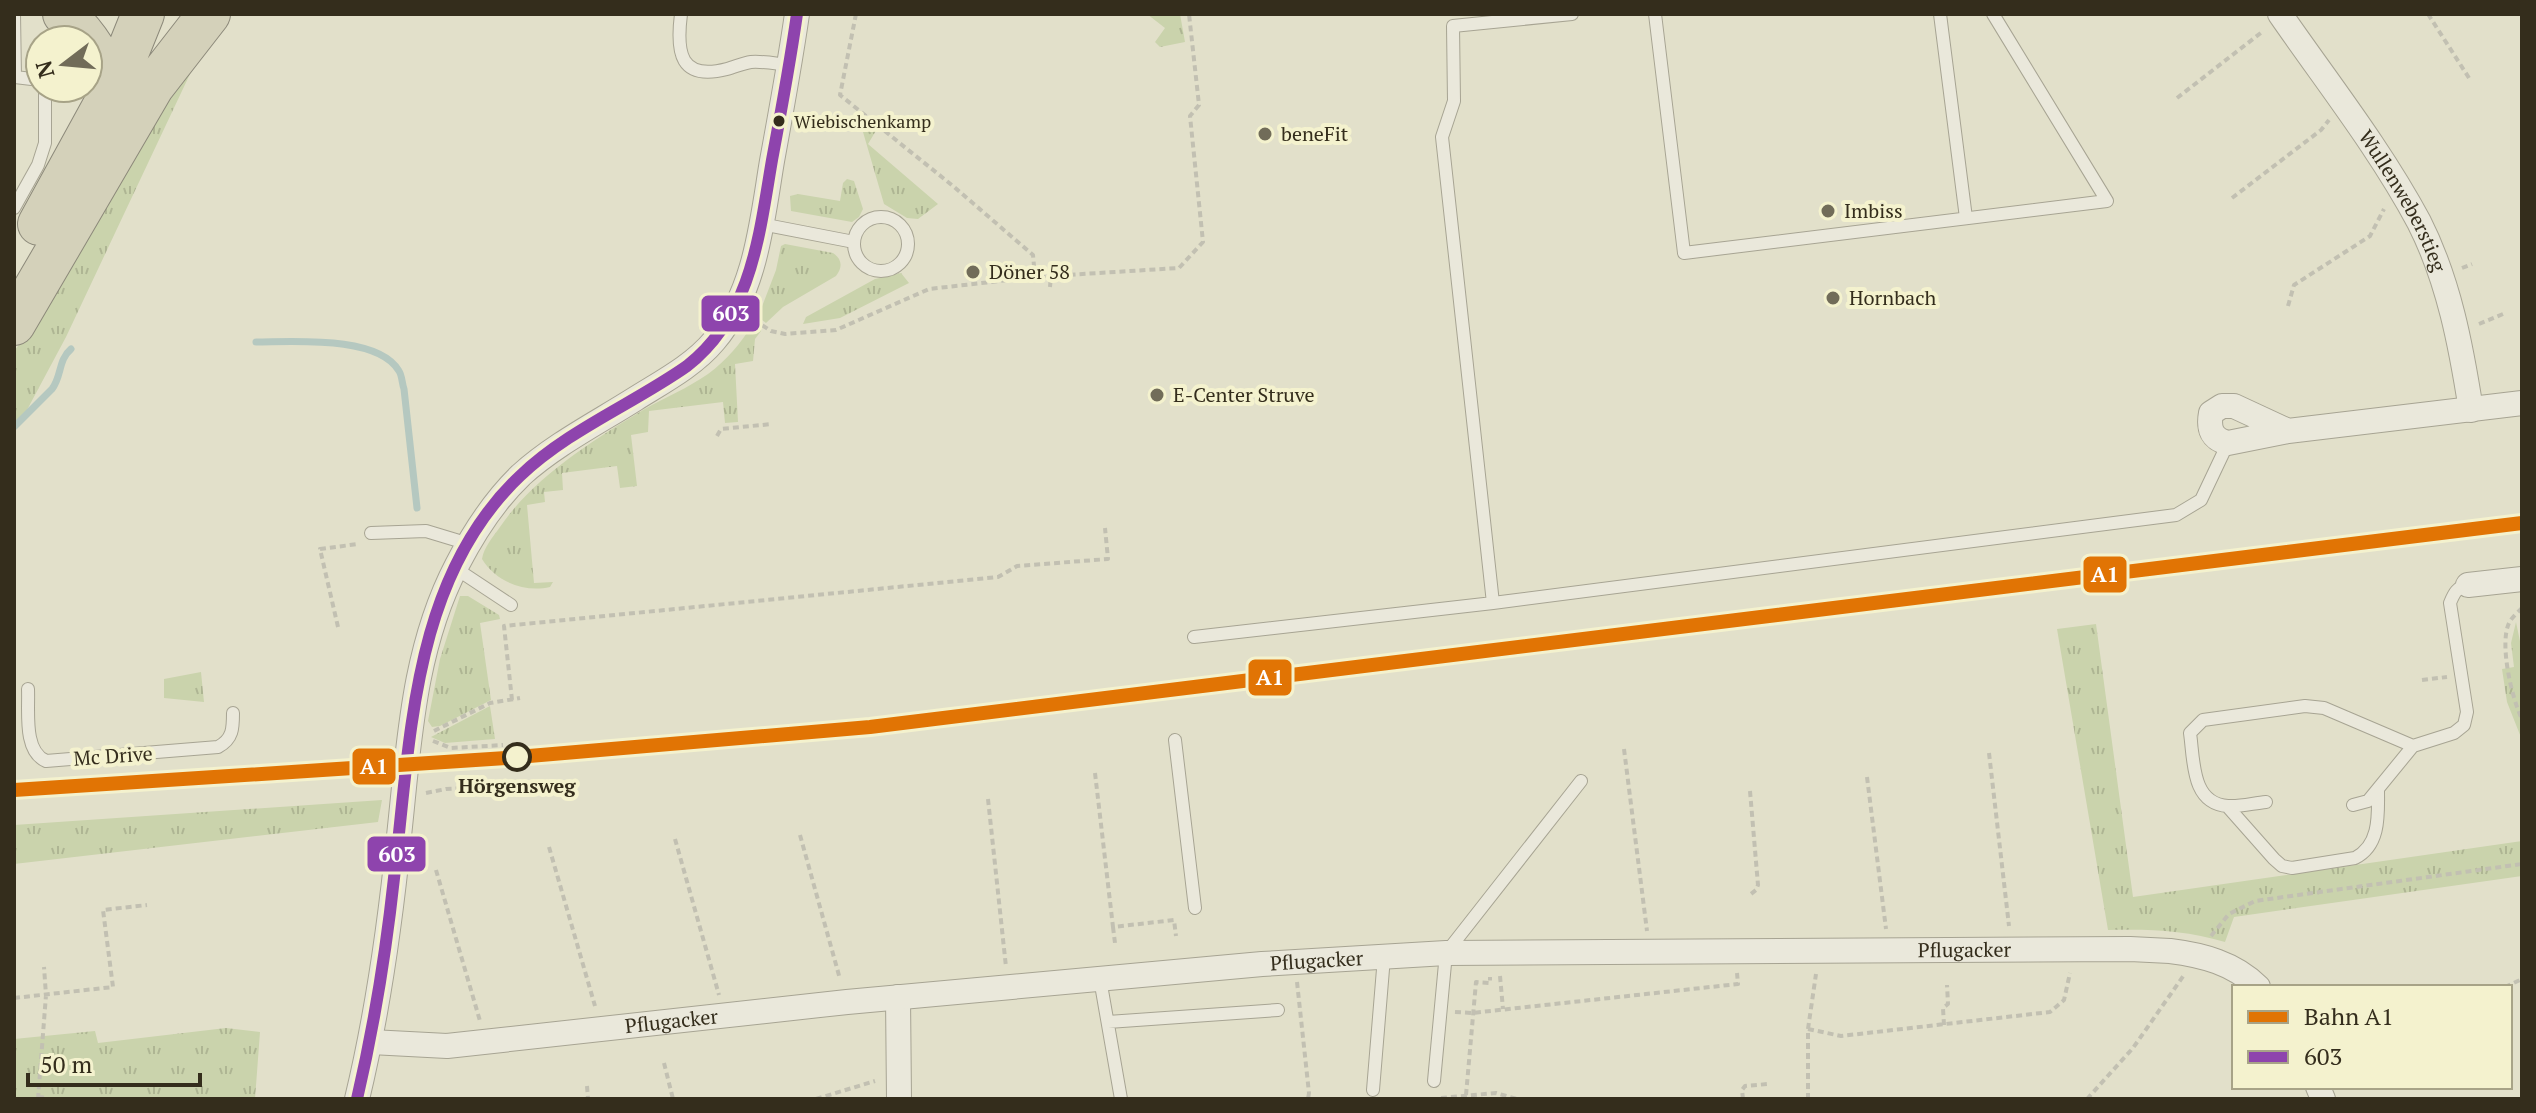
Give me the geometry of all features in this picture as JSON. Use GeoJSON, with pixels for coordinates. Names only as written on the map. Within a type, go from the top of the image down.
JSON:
{"type":"FeatureCollection","features":[{"type":"Feature","properties":{"kind":"highway"},"geometry":{"type":"LineString","coordinates":[[64,14],[90,41],[105,68],[112,91]]}},
{"type":"Feature","properties":{"kind":"highway"},"geometry":{"type":"LineString","coordinates":[[14,267],[112,91],[143,14]]}},
{"type":"Feature","properties":{"kind":"highway"},"geometry":{"type":"LineString","coordinates":[[153,86],[176,14]]}},
{"type":"Feature","properties":{"kind":"highway"},"geometry":{"type":"LineString","coordinates":[[14,324],[153,86],[209,14]]}},
{"type":"Feature","properties":{"kind":"street"},"geometry":{"type":"LineString","coordinates":[[357,1099],[371,1042],[387,943],[414,704],[427,643],[439,606],[469,544],[521,475],[557,448],[682,370],[725,328],[743,296],[761,224],[797,14]]}},
{"type":"Feature","properties":{"kind":"street","name":"Wullenweberstieg"},"geometry":{"type":"LineString","coordinates":[[2280,14],[2378,156],[2420,224],[2458,331],[2471,410]]}},
{"type":"Feature","properties":{"kind":"street"},"geometry":{"type":"LineString","coordinates":[[2288,431],[2234,406],[2222,406],[2211,413],[2209,424],[2212,434],[2219,441],[2228,443],[2288,431],[2522,403]]}},
{"type":"Feature","properties":{"kind":"street"},"geometry":{"type":"LineString","coordinates":[[2468,585],[2522,579]]}},
{"type":"Feature","properties":{"kind":"street","name":"Pflugacker"},"geometry":{"type":"LineString","coordinates":[[371,1042],[447,1046],[486,1043],[898,997],[1446,953],[2130,949],[2198,955],[2226,964],[2255,985]]}},
{"type":"Feature","properties":{"kind":"street"},"geometry":{"type":"LineString","coordinates":[[898,997],[899,1099]]}},
{"type":"Feature","properties":{"kind":"lane"},"geometry":{"type":"LineString","coordinates":[[14,14],[15,77],[24,78]]}},
{"type":"Feature","properties":{"kind":"lane"},"geometry":{"type":"LineString","coordinates":[[681,14],[680,50],[687,66],[694,70],[708,72],[754,62],[789,65]]}},
{"type":"Feature","properties":{"kind":"lane"},"geometry":{"type":"LineString","coordinates":[[1493,603],[1442,137],[1454,101],[1453,26],[1572,14]]}},
{"type":"Feature","properties":{"kind":"lane"},"geometry":{"type":"LineString","coordinates":[[1655,14],[1684,253],[2107,201],[1993,14]]}},
{"type":"Feature","properties":{"kind":"lane"},"geometry":{"type":"LineString","coordinates":[[1940,14],[1966,218]]}},
{"type":"Feature","properties":{"kind":"lane"},"geometry":{"type":"LineString","coordinates":[[14,208],[38,165],[45,143],[45,104]]}},
{"type":"Feature","properties":{"kind":"lane"},"geometry":{"type":"LineString","coordinates":[[886,217],[901,225],[908,248],[896,266],[882,271],[861,262],[854,242],[861,225],[869,219],[886,217]]}},
{"type":"Feature","properties":{"kind":"lane"},"geometry":{"type":"LineString","coordinates":[[761,224],[854,242]]}},
{"type":"Feature","properties":{"kind":"lane"},"geometry":{"type":"LineString","coordinates":[[1194,637],[1493,603],[2176,515],[2201,500],[2228,443]]}},
{"type":"Feature","properties":{"kind":"lane"},"geometry":{"type":"LineString","coordinates":[[371,533],[426,531],[469,544]]}},
{"type":"Feature","properties":{"kind":"lane"},"geometry":{"type":"LineString","coordinates":[[455,568],[511,605]]}},
{"type":"Feature","properties":{"kind":"lane"},"geometry":{"type":"LineString","coordinates":[[2353,805],[2368,801],[2413,746],[2454,733],[2464,725],[2467,712],[2450,603],[2454,593],[2468,585]]}},
{"type":"Feature","properties":{"kind":"lane","name":"Mc Drive"},"geometry":{"type":"LineString","coordinates":[[28,689],[31,743],[34,753],[46,761],[218,747],[224,744],[232,731],[233,713]]}},
{"type":"Feature","properties":{"kind":"lane"},"geometry":{"type":"LineString","coordinates":[[2266,802],[2228,807],[2214,803],[2203,794],[2197,783],[2190,733],[2203,720],[2305,706],[2324,708],[2413,746]]}},
{"type":"Feature","properties":{"kind":"lane"},"geometry":{"type":"LineString","coordinates":[[1175,740],[1195,908]]}},
{"type":"Feature","properties":{"kind":"lane"},"geometry":{"type":"LineString","coordinates":[[1434,1081],[1446,953],[1581,781]]}},
{"type":"Feature","properties":{"kind":"lane"},"geometry":{"type":"LineString","coordinates":[[2228,807],[2274,859],[2282,866],[2292,868],[2363,854],[2379,824],[2378,789]]}},
{"type":"Feature","properties":{"kind":"lane"},"geometry":{"type":"LineString","coordinates":[[1373,1090],[1384,957]]}},
{"type":"Feature","properties":{"kind":"lane"},"geometry":{"type":"LineString","coordinates":[[1100,979],[1121,1099]]}},
{"type":"Feature","properties":{"kind":"lane"},"geometry":{"type":"LineString","coordinates":[[1108,1022],[1278,1010]]}},
{"type":"Feature","properties":{"kind":"path"},"geometry":{"type":"LineString","coordinates":[[856,14],[840,95],[1033,255],[1035,277]]}},
{"type":"Feature","properties":{"kind":"path"},"geometry":{"type":"LineString","coordinates":[[752,319],[771,331],[785,334],[836,330],[929,289],[1035,277],[1179,268],[1203,242],[1190,116],[1199,105],[1189,14]]}},
{"type":"Feature","properties":{"kind":"path"},"geometry":{"type":"LineString","coordinates":[[2428,14],[2469,78]]}},
{"type":"Feature","properties":{"kind":"path"},"geometry":{"type":"LineString","coordinates":[[2177,98],[2262,32]]}},
{"type":"Feature","properties":{"kind":"path"},"geometry":{"type":"LineString","coordinates":[[2232,198],[2321,130],[2333,114]]}},
{"type":"Feature","properties":{"kind":"path"},"geometry":{"type":"LineString","coordinates":[[2288,306],[2294,285],[2370,236],[2386,205]]}},
{"type":"Feature","properties":{"kind":"path"},"geometry":{"type":"LineString","coordinates":[[1050,287],[1052,264]]}},
{"type":"Feature","properties":{"kind":"path"},"geometry":{"type":"LineString","coordinates":[[2469,328],[2503,314]]}},
{"type":"Feature","properties":{"kind":"path"},"geometry":{"type":"LineString","coordinates":[[717,436],[721,429],[772,424]]}},
{"type":"Feature","properties":{"kind":"path"},"geometry":{"type":"LineString","coordinates":[[512,700],[504,626],[998,577],[1017,566],[1108,559],[1105,528]]}},
{"type":"Feature","properties":{"kind":"path"},"geometry":{"type":"LineString","coordinates":[[338,627],[320,549],[361,543]]}},
{"type":"Feature","properties":{"kind":"path"},"geometry":{"type":"LineString","coordinates":[[2521,609],[2522,620]]}},
{"type":"Feature","properties":{"kind":"path"},"geometry":{"type":"LineString","coordinates":[[2521,609],[2510,621],[2506,648],[2515,704],[2522,719]]}},
{"type":"Feature","properties":{"kind":"path"},"geometry":{"type":"LineString","coordinates":[[503,745],[451,748],[424,738],[490,703],[520,698]]}},
{"type":"Feature","properties":{"kind":"path"},"geometry":{"type":"LineString","coordinates":[[1624,749],[1647,937]]}},
{"type":"Feature","properties":{"kind":"path"},"geometry":{"type":"LineString","coordinates":[[1989,753],[2010,936]]}},
{"type":"Feature","properties":{"kind":"path"},"geometry":{"type":"LineString","coordinates":[[1095,773],[1115,943]]}},
{"type":"Feature","properties":{"kind":"path"},"geometry":{"type":"LineString","coordinates":[[1867,777],[1887,936]]}},
{"type":"Feature","properties":{"kind":"path"},"geometry":{"type":"LineString","coordinates":[[420,795],[446,789],[502,786]]}},
{"type":"Feature","properties":{"kind":"path"},"geometry":{"type":"LineString","coordinates":[[1750,791],[1758,885],[1751,894]]}},
{"type":"Feature","properties":{"kind":"path"},"geometry":{"type":"LineString","coordinates":[[988,799],[1007,973]]}},
{"type":"Feature","properties":{"kind":"path"},"geometry":{"type":"LineString","coordinates":[[800,835],[847,1002]]}},
{"type":"Feature","properties":{"kind":"path"},"geometry":{"type":"LineString","coordinates":[[675,839],[725,1017]]}},
{"type":"Feature","properties":{"kind":"path"},"geometry":{"type":"LineString","coordinates":[[549,847],[602,1030]]}},
{"type":"Feature","properties":{"kind":"path"},"geometry":{"type":"LineString","coordinates":[[2205,944],[2229,914],[2255,901],[2522,864]]}},
{"type":"Feature","properties":{"kind":"path"},"geometry":{"type":"LineString","coordinates":[[436,870],[486,1043]]}},
{"type":"Feature","properties":{"kind":"path"},"geometry":{"type":"LineString","coordinates":[[14,998],[113,987],[103,910],[147,905]]}},
{"type":"Feature","properties":{"kind":"path"},"geometry":{"type":"LineString","coordinates":[[1113,927],[1174,920],[1176,936]]}},
{"type":"Feature","properties":{"kind":"path"},"geometry":{"type":"LineString","coordinates":[[1808,1029],[1841,1036],[2050,1012],[2064,1000],[2071,964]]}},
{"type":"Feature","properties":{"kind":"path"},"geometry":{"type":"LineString","coordinates":[[1499,965],[1503,1009]]}},
{"type":"Feature","properties":{"kind":"path"},"geometry":{"type":"LineString","coordinates":[[1472,1013],[1738,984],[1737,966]]}},
{"type":"Feature","properties":{"kind":"path"},"geometry":{"type":"LineString","coordinates":[[1808,1099],[1808,1029],[1817,966]]}},
{"type":"Feature","properties":{"kind":"path"},"geometry":{"type":"LineString","coordinates":[[44,967],[46,995],[38,1098],[48,1098]]}},
{"type":"Feature","properties":{"kind":"path"},"geometry":{"type":"LineString","coordinates":[[2087,1099],[2133,1048],[2189,969]]}},
{"type":"Feature","properties":{"kind":"path"},"geometry":{"type":"LineString","coordinates":[[1466,1095],[1476,982],[1490,983],[1491,972]]}},
{"type":"Feature","properties":{"kind":"path"},"geometry":{"type":"LineString","coordinates":[[1296,975],[1308,1099]]}},
{"type":"Feature","properties":{"kind":"path"},"geometry":{"type":"LineString","coordinates":[[1944,1025],[1943,1008],[1948,1004],[1947,985]]}},
{"type":"Feature","properties":{"kind":"path"},"geometry":{"type":"LineString","coordinates":[[664,1063],[673,1099]]}},
{"type":"Feature","properties":{"kind":"path"},"geometry":{"type":"LineString","coordinates":[[816,1099],[899,1074]]}},
{"type":"Feature","properties":{"kind":"path"},"geometry":{"type":"LineString","coordinates":[[1743,1099],[1745,1086],[1768,1084]]}},
{"type":"Feature","properties":{"kind":"path"},"geometry":{"type":"LineString","coordinates":[[587,1086],[588,1099]]}},
{"type":"Feature","properties":{"kind":"path"},"geometry":{"type":"LineString","coordinates":[[1435,1099],[1496,1093],[1517,1099]]}},
{"type":"Feature","properties":{"kind":"green space"},"geometry":{"type":"Polygon","coordinates":[[[1147,14],[1180,14],[1185,42],[1160,47],[1155,42],[1165,28],[1147,14]]]}},
{"type":"Feature","properties":{"kind":"green space"},"geometry":{"type":"Polygon","coordinates":[[[206,40],[66,337],[14,429],[14,351],[206,40]]]}},
{"type":"Feature","properties":{"kind":"green space"},"geometry":{"type":"Polygon","coordinates":[[[864,129],[877,129],[868,144],[938,204],[918,219],[907,218],[884,204],[863,132],[864,129]]]}},
{"type":"Feature","properties":{"kind":"green space"},"geometry":{"type":"Polygon","coordinates":[[[847,179],[854,181],[863,209],[852,222],[791,211],[790,196],[798,194],[840,201],[843,183],[847,179]]]}},
{"type":"Feature","properties":{"kind":"green space"},"geometry":{"type":"Polygon","coordinates":[[[785,244],[833,253],[840,266],[836,276],[783,307],[766,323],[758,317],[776,270],[781,246],[785,244]]]}},
{"type":"Feature","properties":{"kind":"green space"},"geometry":{"type":"Polygon","coordinates":[[[901,273],[909,283],[840,318],[803,324],[806,317],[875,279],[901,273]]]}},
{"type":"Feature","properties":{"kind":"green space"},"geometry":{"type":"Polygon","coordinates":[[[753,324],[761,331],[755,339],[753,361],[735,364],[738,422],[725,423],[723,402],[649,411],[648,432],[631,435],[637,486],[620,488],[617,466],[562,473],[563,490],[544,492],[545,502],[527,505],[534,583],[553,582],[550,587],[521,587],[503,580],[488,567],[482,559],[489,542],[514,509],[547,476],[604,434],[708,374],[733,351],[753,324]]]}},
{"type":"Feature","properties":{"kind":"green space"},"geometry":{"type":"Polygon","coordinates":[[[460,596],[468,596],[499,615],[500,619],[480,623],[491,700],[440,726],[432,727],[428,721],[440,659],[460,596]]]}},
{"type":"Feature","properties":{"kind":"green space"},"geometry":{"type":"Polygon","coordinates":[[[2516,622],[2522,651],[2522,740],[2507,702],[2502,669],[2514,667],[2511,643],[2516,622]]]}},
{"type":"Feature","properties":{"kind":"green space"},"geometry":{"type":"Polygon","coordinates":[[[2096,624],[2133,897],[2522,841],[2522,876],[2234,917],[2225,942],[2167,931],[2108,930],[2057,629],[2096,624]]]}},
{"type":"Feature","properties":{"kind":"green space"},"geometry":{"type":"Polygon","coordinates":[[[201,672],[204,702],[164,698],[164,679],[201,672]]]}},
{"type":"Feature","properties":{"kind":"green space"},"geometry":{"type":"Polygon","coordinates":[[[490,706],[495,739],[445,743],[431,737],[490,706]]]}},
{"type":"Feature","properties":{"kind":"green space"},"geometry":{"type":"Polygon","coordinates":[[[382,800],[378,822],[14,864],[14,825],[382,800]]]}},
{"type":"Feature","properties":{"kind":"green space"},"geometry":{"type":"Polygon","coordinates":[[[226,1028],[260,1032],[255,1099],[14,1099],[14,1039],[95,1031],[98,1043],[226,1028]]]}},
{"type":"Feature","properties":{"kind":"waterway"},"geometry":{"type":"LineString","coordinates":[[256,342],[333,343],[373,351],[388,359],[400,373],[404,389],[417,508]]}},
{"type":"Feature","properties":{"kind":"waterway"},"geometry":{"type":"LineString","coordinates":[[14,427],[52,389],[64,358],[71,349]]}},
{"type":"Feature","properties":{"kind":"rail line","name":"A1"},"geometry":{"type":"LineString","coordinates":[[14,790],[506,758],[870,727],[2522,523]]}},
{"type":"Feature","properties":{"kind":"transit line","name":"603"},"geometry":{"type":"LineString","coordinates":[[357,1099],[383,961],[413,717],[422,664],[437,612],[457,563],[484,517],[520,476],[580,431],[687,366],[709,346],[726,323],[739,298],[757,245],[797,14]]}},
{"type":"Feature","properties":{"kind":"place","name":"Wiebischenkamp"},"geometry":{"type":"Point","coordinates":[779,121]}},
{"type":"Feature","properties":{"kind":"place","name":"beneFit"},"geometry":{"type":"Point","coordinates":[1265,134]}},
{"type":"Feature","properties":{"kind":"place","name":"Imbiss"},"geometry":{"type":"Point","coordinates":[1828,211]}},
{"type":"Feature","properties":{"kind":"place","name":"Döner 58"},"geometry":{"type":"Point","coordinates":[973,272]}},
{"type":"Feature","properties":{"kind":"place","name":"Hornbach"},"geometry":{"type":"Point","coordinates":[1833,298]}},
{"type":"Feature","properties":{"kind":"place","name":"E-Center Struve"},"geometry":{"type":"Point","coordinates":[1157,395]}},
{"type":"Feature","properties":{"kind":"place","name":"Hörgensweg"},"geometry":{"type":"Point","coordinates":[517,757]}}]}
